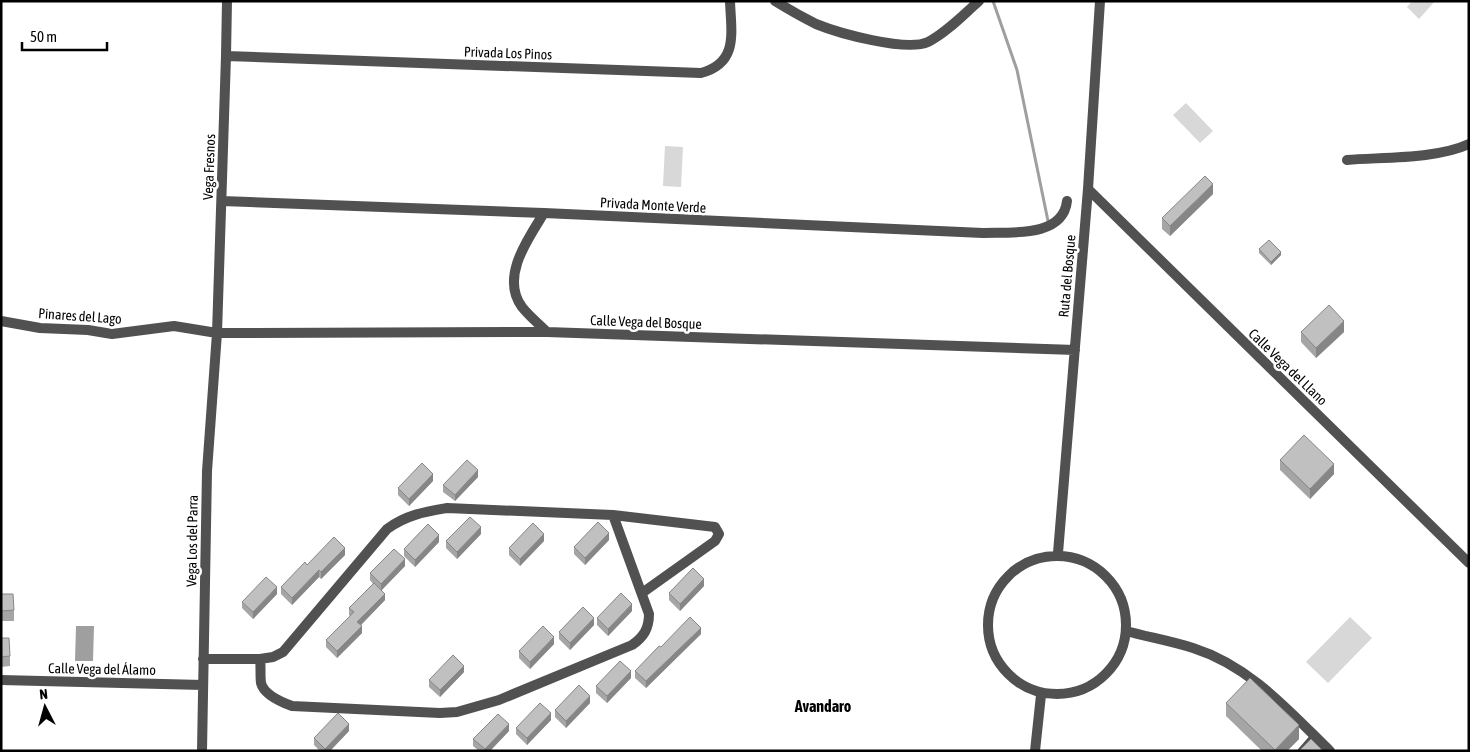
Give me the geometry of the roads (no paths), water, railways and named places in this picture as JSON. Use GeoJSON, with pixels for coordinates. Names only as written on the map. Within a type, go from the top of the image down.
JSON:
{"type":"FeatureCollection","features":[{"type":"Feature","properties":{"kind":"street","name":"Vega Fresnos"},"geometry":{"type":"LineString","coordinates":[[217,333],[226,1]]}},
{"type":"Feature","properties":{"kind":"street","name":"Privada Los Pinos"},"geometry":{"type":"LineString","coordinates":[[226,56],[693,74],[715,68],[729,54],[731,47],[730,1]]}},
{"type":"Feature","properties":{"kind":"street"},"geometry":{"type":"LineString","coordinates":[[775,1],[816,24],[900,45],[916,45],[927,42],[979,1]]}},
{"type":"Feature","properties":{"kind":"street","name":"Ruta del Bosque"},"geometry":{"type":"LineString","coordinates":[[1058,553],[1088,189],[1100,1]]}},
{"type":"Feature","properties":{"kind":"street"},"geometry":{"type":"LineString","coordinates":[[1347,160],[1455,150],[1469,144]]}},
{"type":"Feature","properties":{"kind":"street","name":"Calle Vega del Llano"},"geometry":{"type":"LineString","coordinates":[[1088,189],[1469,563]]}},
{"type":"Feature","properties":{"kind":"street","name":"Privada Monte Verde"},"geometry":{"type":"LineString","coordinates":[[222,201],[544,213],[944,232],[1041,230],[1052,225],[1062,217],[1068,201]]}},
{"type":"Feature","properties":{"kind":"street"},"geometry":{"type":"LineString","coordinates":[[544,213],[517,263],[514,278],[516,294],[522,306],[547,332]]}},
{"type":"Feature","properties":{"kind":"street","name":"Pinares del Lago"},"geometry":{"type":"LineString","coordinates":[[1,321],[40,328],[88,330],[112,334],[174,326],[217,333]]}},
{"type":"Feature","properties":{"kind":"street","name":"Calle Vega del Bosque"},"geometry":{"type":"LineString","coordinates":[[217,333],[547,332],[1075,350]]}},
{"type":"Feature","properties":{"kind":"street","name":"Vega Los del Parra"},"geometry":{"type":"LineString","coordinates":[[202,751],[207,471],[217,333]]}},
{"type":"Feature","properties":{"kind":"street"},"geometry":{"type":"LineString","coordinates":[[203,659],[272,657],[287,649],[387,530],[406,517],[420,512],[447,508],[613,515],[715,527],[720,534],[715,541],[642,592]]}},
{"type":"Feature","properties":{"kind":"street"},"geometry":{"type":"LineString","coordinates":[[260,658],[262,684],[267,692],[278,700],[292,706],[440,714],[457,712],[499,700],[632,646],[643,636],[649,622],[649,614],[613,515]]}},
{"type":"Feature","properties":{"kind":"street"},"geometry":{"type":"LineString","coordinates":[[1058,553],[1086,560],[1110,580],[1123,607],[1126,632],[1119,656],[1109,673],[1095,686],[1078,694],[1060,697],[1041,695],[1021,685],[1004,670],[994,650],[989,627],[992,604],[998,590],[1017,567],[1036,557],[1058,553]]}},
{"type":"Feature","properties":{"kind":"street"},"geometry":{"type":"LineString","coordinates":[[1126,632],[1194,648],[1225,662],[1269,691],[1330,751]]}},
{"type":"Feature","properties":{"kind":"street","name":"Calle Vega del Álamo"},"geometry":{"type":"LineString","coordinates":[[1,680],[203,685]]}},
{"type":"Feature","properties":{"kind":"street"},"geometry":{"type":"LineString","coordinates":[[1035,751],[1041,695]]}},
{"type":"Feature","properties":{"kind":"lane"},"geometry":{"type":"LineString","coordinates":[[1300,751],[1314,735]]}},
{"type":"Feature","properties":{"kind":"waterway"},"geometry":{"type":"LineString","coordinates":[[993,1],[1017,70],[1048,221]]}},
{"type":"Feature","properties":{"kind":"district","name":"Avandaro"},"geometry":{"type":"Point","coordinates":[823,706]}}]}
